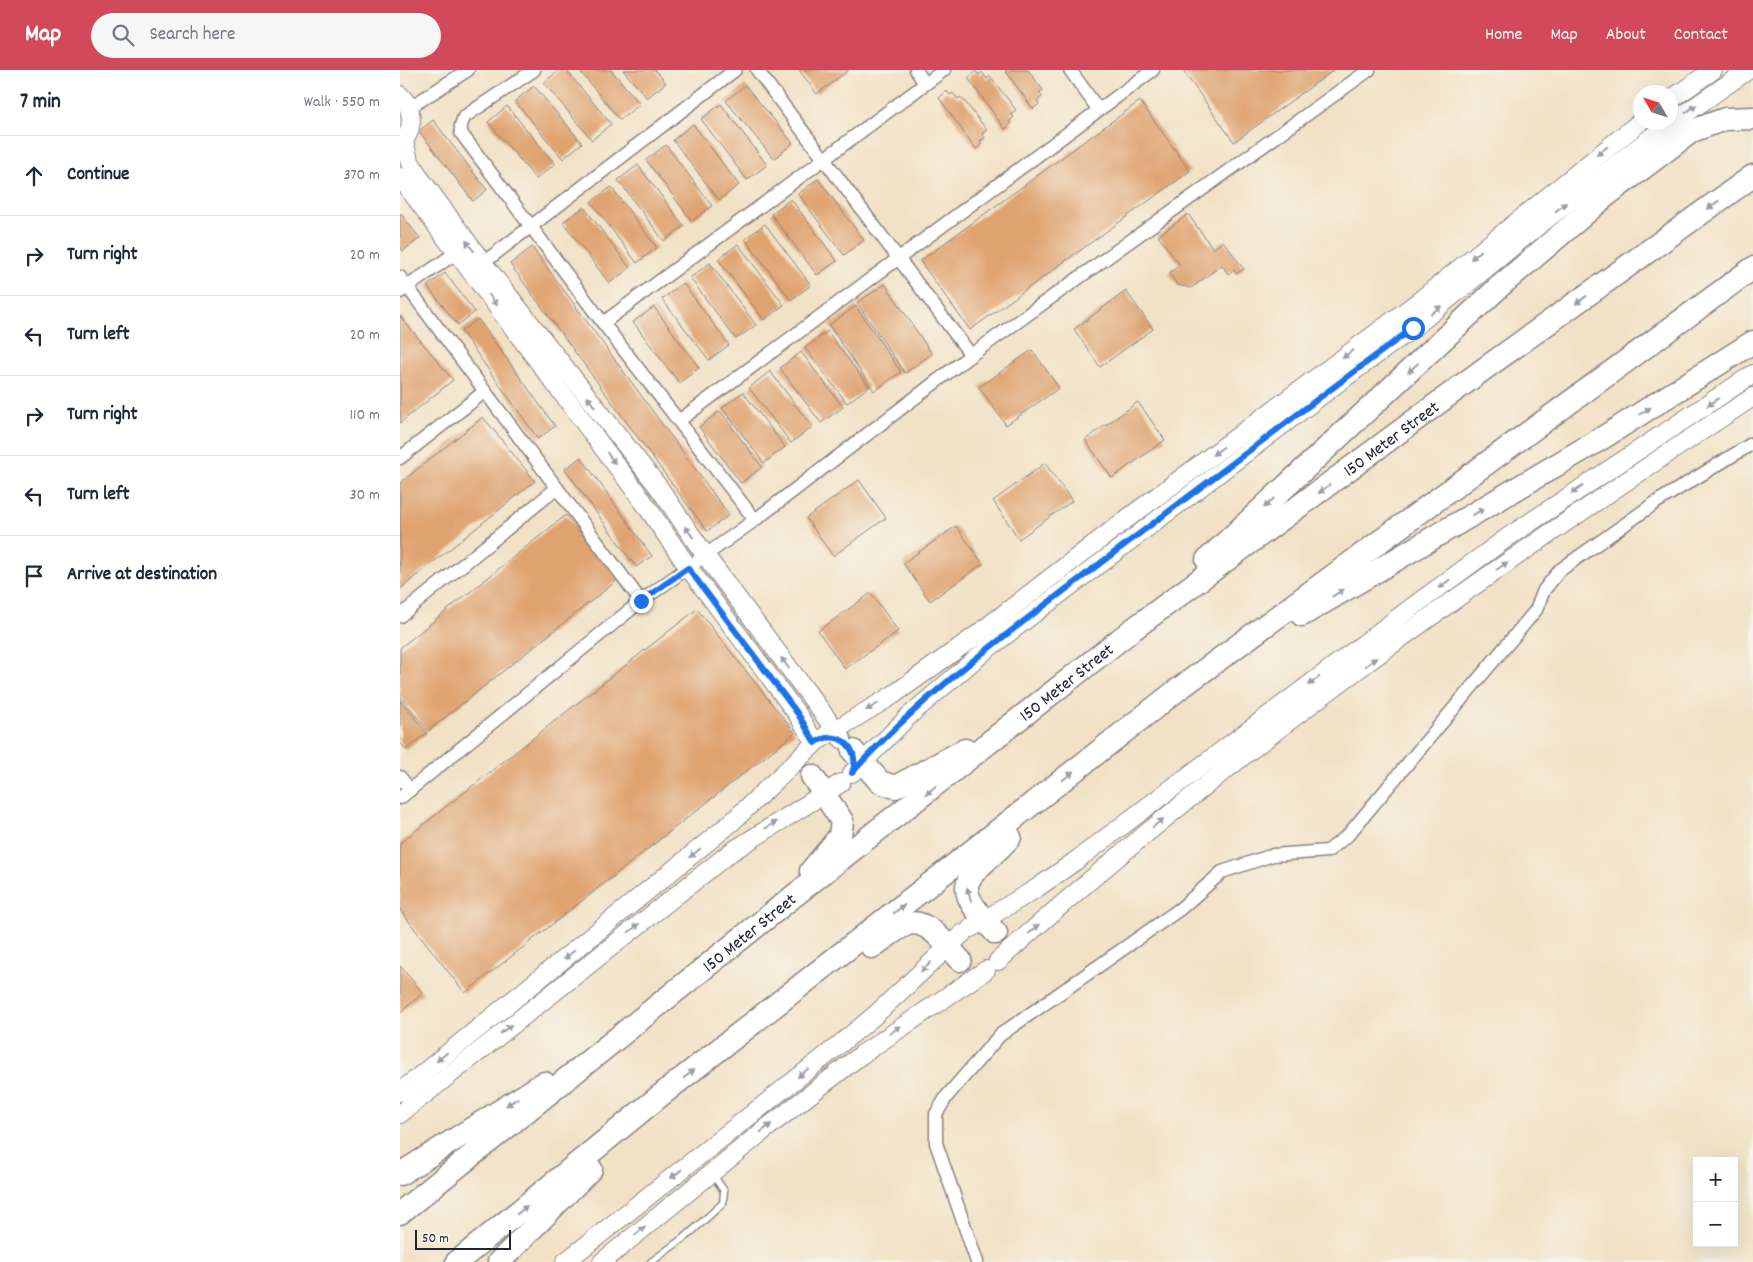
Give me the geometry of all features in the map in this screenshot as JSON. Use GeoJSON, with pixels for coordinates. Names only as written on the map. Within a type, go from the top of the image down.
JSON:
{"type":"FeatureCollection","features":[{"type":"Feature","properties":{"kind":"highway"},"geometry":{"type":"LineString","coordinates":[[1132,630],[1500,287],[1608,195],[1676,142],[1710,123],[1737,118],[1753,118]]}},
{"type":"Feature","properties":{"kind":"highway","name":"150 Meter Street"},"geometry":{"type":"LineString","coordinates":[[400,1213],[785,903],[916,802],[991,740],[1132,630],[1484,369],[1753,176]]}},
{"type":"Feature","properties":{"kind":"highway"},"geometry":{"type":"LineString","coordinates":[[457,1262],[662,1095],[1176,691],[1753,268]]}},
{"type":"Feature","properties":{"kind":"highway"},"geometry":{"type":"LineString","coordinates":[[1176,691],[1383,566],[1604,437],[1753,342]]}},
{"type":"Feature","properties":{"kind":"highway"},"geometry":{"type":"LineString","coordinates":[[785,903],[840,836],[842,821],[842,769],[884,785],[900,786],[956,754],[991,740]]}},
{"type":"Feature","properties":{"kind":"highway"},"geometry":{"type":"LineString","coordinates":[[817,973],[853,957],[909,924],[970,937],[968,881],[973,872],[1014,832],[1037,801]]}},
{"type":"Feature","properties":{"kind":"highway"},"geometry":{"type":"LineString","coordinates":[[400,1174],[517,1099],[614,1042]]}},
{"type":"Feature","properties":{"kind":"highway"},"geometry":{"type":"LineString","coordinates":[[499,1262],[662,1095]]}},
{"type":"Feature","properties":{"kind":"street"},"geometry":{"type":"LineString","coordinates":[[468,70],[405,102],[411,126],[402,142],[414,170],[483,263],[660,489],[706,555],[842,769]]}},
{"type":"Feature","properties":{"kind":"street"},"geometry":{"type":"LineString","coordinates":[[534,70],[464,118],[461,125],[461,133],[603,323],[680,420],[755,520]]}},
{"type":"Feature","properties":{"kind":"street"},"geometry":{"type":"LineString","coordinates":[[483,263],[530,225],[735,70]]}},
{"type":"Feature","properties":{"kind":"street"},"geometry":{"type":"LineString","coordinates":[[757,70],[971,356]]}},
{"type":"Feature","properties":{"kind":"street"},"geometry":{"type":"LineString","coordinates":[[916,70],[925,84]]}},
{"type":"Feature","properties":{"kind":"street"},"geometry":{"type":"LineString","coordinates":[[603,323],[824,161],[944,70]]}},
{"type":"Feature","properties":{"kind":"street"},"geometry":{"type":"LineString","coordinates":[[1070,70],[1098,109]]}},
{"type":"Feature","properties":{"kind":"street"},"geometry":{"type":"LineString","coordinates":[[680,420],[1153,70]]}},
{"type":"Feature","properties":{"kind":"street"},"geometry":{"type":"LineString","coordinates":[[400,798],[641,601],[755,520],[971,356],[1369,70]]}},
{"type":"Feature","properties":{"kind":"street"},"geometry":{"type":"LineString","coordinates":[[1678,94],[1713,70]]}},
{"type":"Feature","properties":{"kind":"street"},"geometry":{"type":"LineString","coordinates":[[400,1114],[730,852],[842,769],[912,714],[986,650],[1413,328],[1539,225],[1650,138],[1748,70]]}},
{"type":"Feature","properties":{"kind":"street"},"geometry":{"type":"LineString","coordinates":[[842,769],[893,695],[974,637],[1418,302],[1633,128]]}},
{"type":"Feature","properties":{"kind":"street"},"geometry":{"type":"LineString","coordinates":[[400,177],[643,501],[688,568],[798,714],[816,742]]}},
{"type":"Feature","properties":{"kind":"street"},"geometry":{"type":"LineString","coordinates":[[457,252],[402,285],[641,601]]}},
{"type":"Feature","properties":{"kind":"street"},"geometry":{"type":"LineString","coordinates":[[565,1262],[970,937],[1074,862],[1508,537],[1753,374]]}},
{"type":"Feature","properties":{"kind":"street"},"geometry":{"type":"LineString","coordinates":[[400,458],[484,392]]}},
{"type":"Feature","properties":{"kind":"street"},"geometry":{"type":"LineString","coordinates":[[602,1262],[711,1172],[861,1055],[992,966],[1123,851],[1342,683],[1581,510],[1753,397]]}},
{"type":"Feature","properties":{"kind":"street"},"geometry":{"type":"LineString","coordinates":[[977,1262],[936,1143],[936,1114],[947,1096],[1000,1035],[1180,909],[1222,872],[1272,855],[1328,851],[1348,835],[1536,610],[1544,590],[1560,570],[1655,503],[1753,443]]}},
{"type":"Feature","properties":{"kind":"street"},"geometry":{"type":"LineString","coordinates":[[400,616],[557,488]]}},
{"type":"Feature","properties":{"kind":"street"},"geometry":{"type":"LineString","coordinates":[[643,501],[660,489]]}},
{"type":"Feature","properties":{"kind":"street"},"geometry":{"type":"LineString","coordinates":[[400,1092],[732,822],[816,742],[827,737],[842,769]]}},
{"type":"Feature","properties":{"kind":"street"},"geometry":{"type":"LineString","coordinates":[[816,742],[807,760],[842,769]]}},
{"type":"Feature","properties":{"kind":"street"},"geometry":{"type":"LineString","coordinates":[[400,776],[410,790]]}},
{"type":"Feature","properties":{"kind":"street"},"geometry":{"type":"LineString","coordinates":[[970,937],[1002,947],[992,966]]}},
{"type":"Feature","properties":{"kind":"street"},"geometry":{"type":"LineString","coordinates":[[970,937],[972,970],[992,966]]}},
{"type":"Feature","properties":{"kind":"lane"},"geometry":{"type":"LineString","coordinates":[[651,1262],[689,1234],[723,1203],[724,1191],[711,1172]]}},
{"type":"Feature","properties":{"kind":"building"},"geometry":{"type":"Polygon","coordinates":[[[559,70],[566,70],[611,124],[592,140],[544,83],[559,70]]]}},
{"type":"Feature","properties":{"kind":"building"},"geometry":{"type":"Polygon","coordinates":[[[579,70],[611,70],[640,104],[620,120],[579,70]]]}},
{"type":"Feature","properties":{"kind":"building"},"geometry":{"type":"Polygon","coordinates":[[[623,70],[655,70],[666,83],[647,98],[623,70]]]}},
{"type":"Feature","properties":{"kind":"building"},"geometry":{"type":"Polygon","coordinates":[[[799,70],[849,70],[817,94],[799,70]]]}},
{"type":"Feature","properties":{"kind":"building"},"geometry":{"type":"Polygon","coordinates":[[[1005,70],[1028,70],[1043,90],[1039,93],[1042,97],[1037,101],[1039,104],[1033,109],[1005,70]]]}},
{"type":"Feature","properties":{"kind":"building"},"geometry":{"type":"Polygon","coordinates":[[[1188,70],[1334,70],[1234,142],[1184,72],[1188,70]]]}},
{"type":"Feature","properties":{"kind":"building"},"geometry":{"type":"Polygon","coordinates":[[[976,71],[979,75],[982,72],[987,79],[990,76],[1016,110],[1011,114],[1014,117],[1009,121],[1011,124],[1005,129],[968,78],[976,71]]]}},
{"type":"Feature","properties":{"kind":"building"},"geometry":{"type":"Polygon","coordinates":[[[745,85],[793,143],[774,159],[726,101],[745,85]]]}},
{"type":"Feature","properties":{"kind":"building"},"geometry":{"type":"Polygon","coordinates":[[[534,86],[582,143],[563,159],[515,101],[534,86]]]}},
{"type":"Feature","properties":{"kind":"building"},"geometry":{"type":"Polygon","coordinates":[[[947,91],[950,95],[953,93],[958,99],[961,97],[987,130],[982,134],[985,138],[980,141],[982,144],[976,149],[939,98],[947,91]]]}},
{"type":"Feature","properties":{"kind":"building"},"geometry":{"type":"Polygon","coordinates":[[[1140,101],[1190,171],[970,330],[920,261],[1140,101]]]}},
{"type":"Feature","properties":{"kind":"building"},"geometry":{"type":"Polygon","coordinates":[[[721,104],[767,165],[747,180],[701,119],[721,104]]]}},
{"type":"Feature","properties":{"kind":"building"},"geometry":{"type":"Polygon","coordinates":[[[507,106],[555,164],[536,179],[488,122],[507,106]]]}},
{"type":"Feature","properties":{"kind":"building"},"geometry":{"type":"Polygon","coordinates":[[[433,120],[487,190],[473,201],[419,131],[433,120]]]}},
{"type":"Feature","properties":{"kind":"building"},"geometry":{"type":"Polygon","coordinates":[[[693,124],[739,185],[719,200],[673,140],[693,124]]]}},
{"type":"Feature","properties":{"kind":"building"},"geometry":{"type":"Polygon","coordinates":[[[666,145],[712,206],[692,221],[646,160],[666,145]]]}},
{"type":"Feature","properties":{"kind":"building"},"geometry":{"type":"Polygon","coordinates":[[[638,165],[684,226],[664,241],[618,180],[638,165]]]}},
{"type":"Feature","properties":{"kind":"building"},"geometry":{"type":"Polygon","coordinates":[[[818,179],[864,240],[844,255],[798,194],[818,179]]]}},
{"type":"Feature","properties":{"kind":"building"},"geometry":{"type":"Polygon","coordinates":[[[611,187],[657,248],[637,263],[591,202],[611,187]]]}},
{"type":"Feature","properties":{"kind":"building"},"geometry":{"type":"Polygon","coordinates":[[[791,199],[837,261],[817,275],[771,214],[791,199]]]}},
{"type":"Feature","properties":{"kind":"building"},"geometry":{"type":"Polygon","coordinates":[[[584,207],[630,268],[609,283],[563,222],[584,207]]]}},
{"type":"Feature","properties":{"kind":"building"},"geometry":{"type":"Polygon","coordinates":[[[400,213],[420,238],[403,251],[400,247],[400,213]]]}},
{"type":"Feature","properties":{"kind":"building"},"geometry":{"type":"Polygon","coordinates":[[[1188,214],[1213,249],[1223,241],[1244,269],[1236,274],[1234,270],[1228,274],[1222,265],[1191,288],[1177,285],[1169,273],[1180,265],[1158,236],[1188,214]]]}},
{"type":"Feature","properties":{"kind":"building"},"geometry":{"type":"Polygon","coordinates":[[[765,224],[811,285],[791,300],[745,239],[765,224]]]}},
{"type":"Feature","properties":{"kind":"building"},"geometry":{"type":"Polygon","coordinates":[[[738,244],[784,305],[764,320],[718,259],[738,244]]]}},
{"type":"Feature","properties":{"kind":"building"},"geometry":{"type":"Polygon","coordinates":[[[532,247],[729,515],[707,531],[510,264],[532,247]]]}},
{"type":"Feature","properties":{"kind":"building"},"geometry":{"type":"Polygon","coordinates":[[[710,263],[756,325],[736,339],[690,278],[710,263]]]}},
{"type":"Feature","properties":{"kind":"building"},"geometry":{"type":"Polygon","coordinates":[[[445,273],[475,312],[458,325],[427,286],[445,273]]]}},
{"type":"Feature","properties":{"kind":"building"},"geometry":{"type":"Polygon","coordinates":[[[683,283],[729,345],[709,360],[662,299],[683,283]]]}},
{"type":"Feature","properties":{"kind":"building"},"geometry":{"type":"Polygon","coordinates":[[[885,284],[932,354],[905,373],[857,303],[885,284]]]}},
{"type":"Feature","properties":{"kind":"building"},"geometry":{"type":"Polygon","coordinates":[[[1126,291],[1153,329],[1100,367],[1074,329],[1126,291]]]}},
{"type":"Feature","properties":{"kind":"building"},"geometry":{"type":"Polygon","coordinates":[[[856,306],[901,372],[874,391],[829,325],[856,306]]]}},
{"type":"Feature","properties":{"kind":"building"},"geometry":{"type":"Polygon","coordinates":[[[654,307],[699,368],[679,383],[633,322],[654,307]]]}},
{"type":"Feature","properties":{"kind":"building"},"geometry":{"type":"Polygon","coordinates":[[[400,316],[453,380],[400,423],[400,316]]]}},
{"type":"Feature","properties":{"kind":"building"},"geometry":{"type":"Polygon","coordinates":[[[478,319],[555,426],[538,439],[461,331],[478,319]]]}},
{"type":"Feature","properties":{"kind":"building"},"geometry":{"type":"Polygon","coordinates":[[[827,331],[869,387],[847,403],[805,348],[827,331]]]}},
{"type":"Feature","properties":{"kind":"building"},"geometry":{"type":"Polygon","coordinates":[[[1032,350],[1059,388],[1006,425],[979,387],[1032,350]]]}},
{"type":"Feature","properties":{"kind":"building"},"geometry":{"type":"Polygon","coordinates":[[[801,352],[843,407],[821,423],[780,368],[801,352]]]}},
{"type":"Feature","properties":{"kind":"building"},"geometry":{"type":"Polygon","coordinates":[[[770,371],[812,427],[791,443],[749,388],[770,371]]]}},
{"type":"Feature","properties":{"kind":"building"},"geometry":{"type":"Polygon","coordinates":[[[743,392],[785,447],[764,463],[722,408],[743,392]]]}},
{"type":"Feature","properties":{"kind":"building"},"geometry":{"type":"Polygon","coordinates":[[[1138,402],[1165,440],[1112,478],[1085,440],[1138,402]]]}},
{"type":"Feature","properties":{"kind":"building"},"geometry":{"type":"Polygon","coordinates":[[[720,411],[762,467],[741,483],[699,427],[720,411]]]}},
{"type":"Feature","properties":{"kind":"building"},"geometry":{"type":"Polygon","coordinates":[[[483,417],[535,481],[400,589],[400,483],[483,417]]]}},
{"type":"Feature","properties":{"kind":"building"},"geometry":{"type":"Polygon","coordinates":[[[581,457],[652,556],[636,567],[565,469],[581,457]]]}},
{"type":"Feature","properties":{"kind":"building"},"geometry":{"type":"Polygon","coordinates":[[[1045,463],[1072,501],[1019,539],[993,501],[1045,463]]]}},
{"type":"Feature","properties":{"kind":"building"},"geometry":{"type":"Polygon","coordinates":[[[859,480],[886,518],[833,556],[806,518],[859,480]]]}},
{"type":"Feature","properties":{"kind":"building"},"geometry":{"type":"Polygon","coordinates":[[[566,515],[619,579],[428,731],[400,696],[400,648],[566,515]]]}},
{"type":"Feature","properties":{"kind":"building"},"geometry":{"type":"Polygon","coordinates":[[[956,526],[983,564],[930,601],[903,563],[956,526]]]}},
{"type":"Feature","properties":{"kind":"building"},"geometry":{"type":"Polygon","coordinates":[[[871,593],[898,631],[845,669],[818,631],[871,593]]]}},
{"type":"Feature","properties":{"kind":"building"},"geometry":{"type":"Polygon","coordinates":[[[697,609],[795,733],[465,993],[400,910],[400,843],[697,609]]]}},
{"type":"Feature","properties":{"kind":"building"},"geometry":{"type":"Polygon","coordinates":[[[400,700],[427,733],[406,750],[400,742],[400,700]]]}},
{"type":"Feature","properties":{"kind":"building"},"geometry":{"type":"Polygon","coordinates":[[[400,966],[423,993],[400,1013],[400,966]]]}},
{"type":"Feature","properties":{"kind":"route"},"geometry":{"type":"LineString","coordinates":[[641,601],[688,568],[798,714],[815,743],[827,737],[835,737],[849,744],[855,758],[855,766],[852,773],[891,733],[986,650],[1413,328]]}}]}
